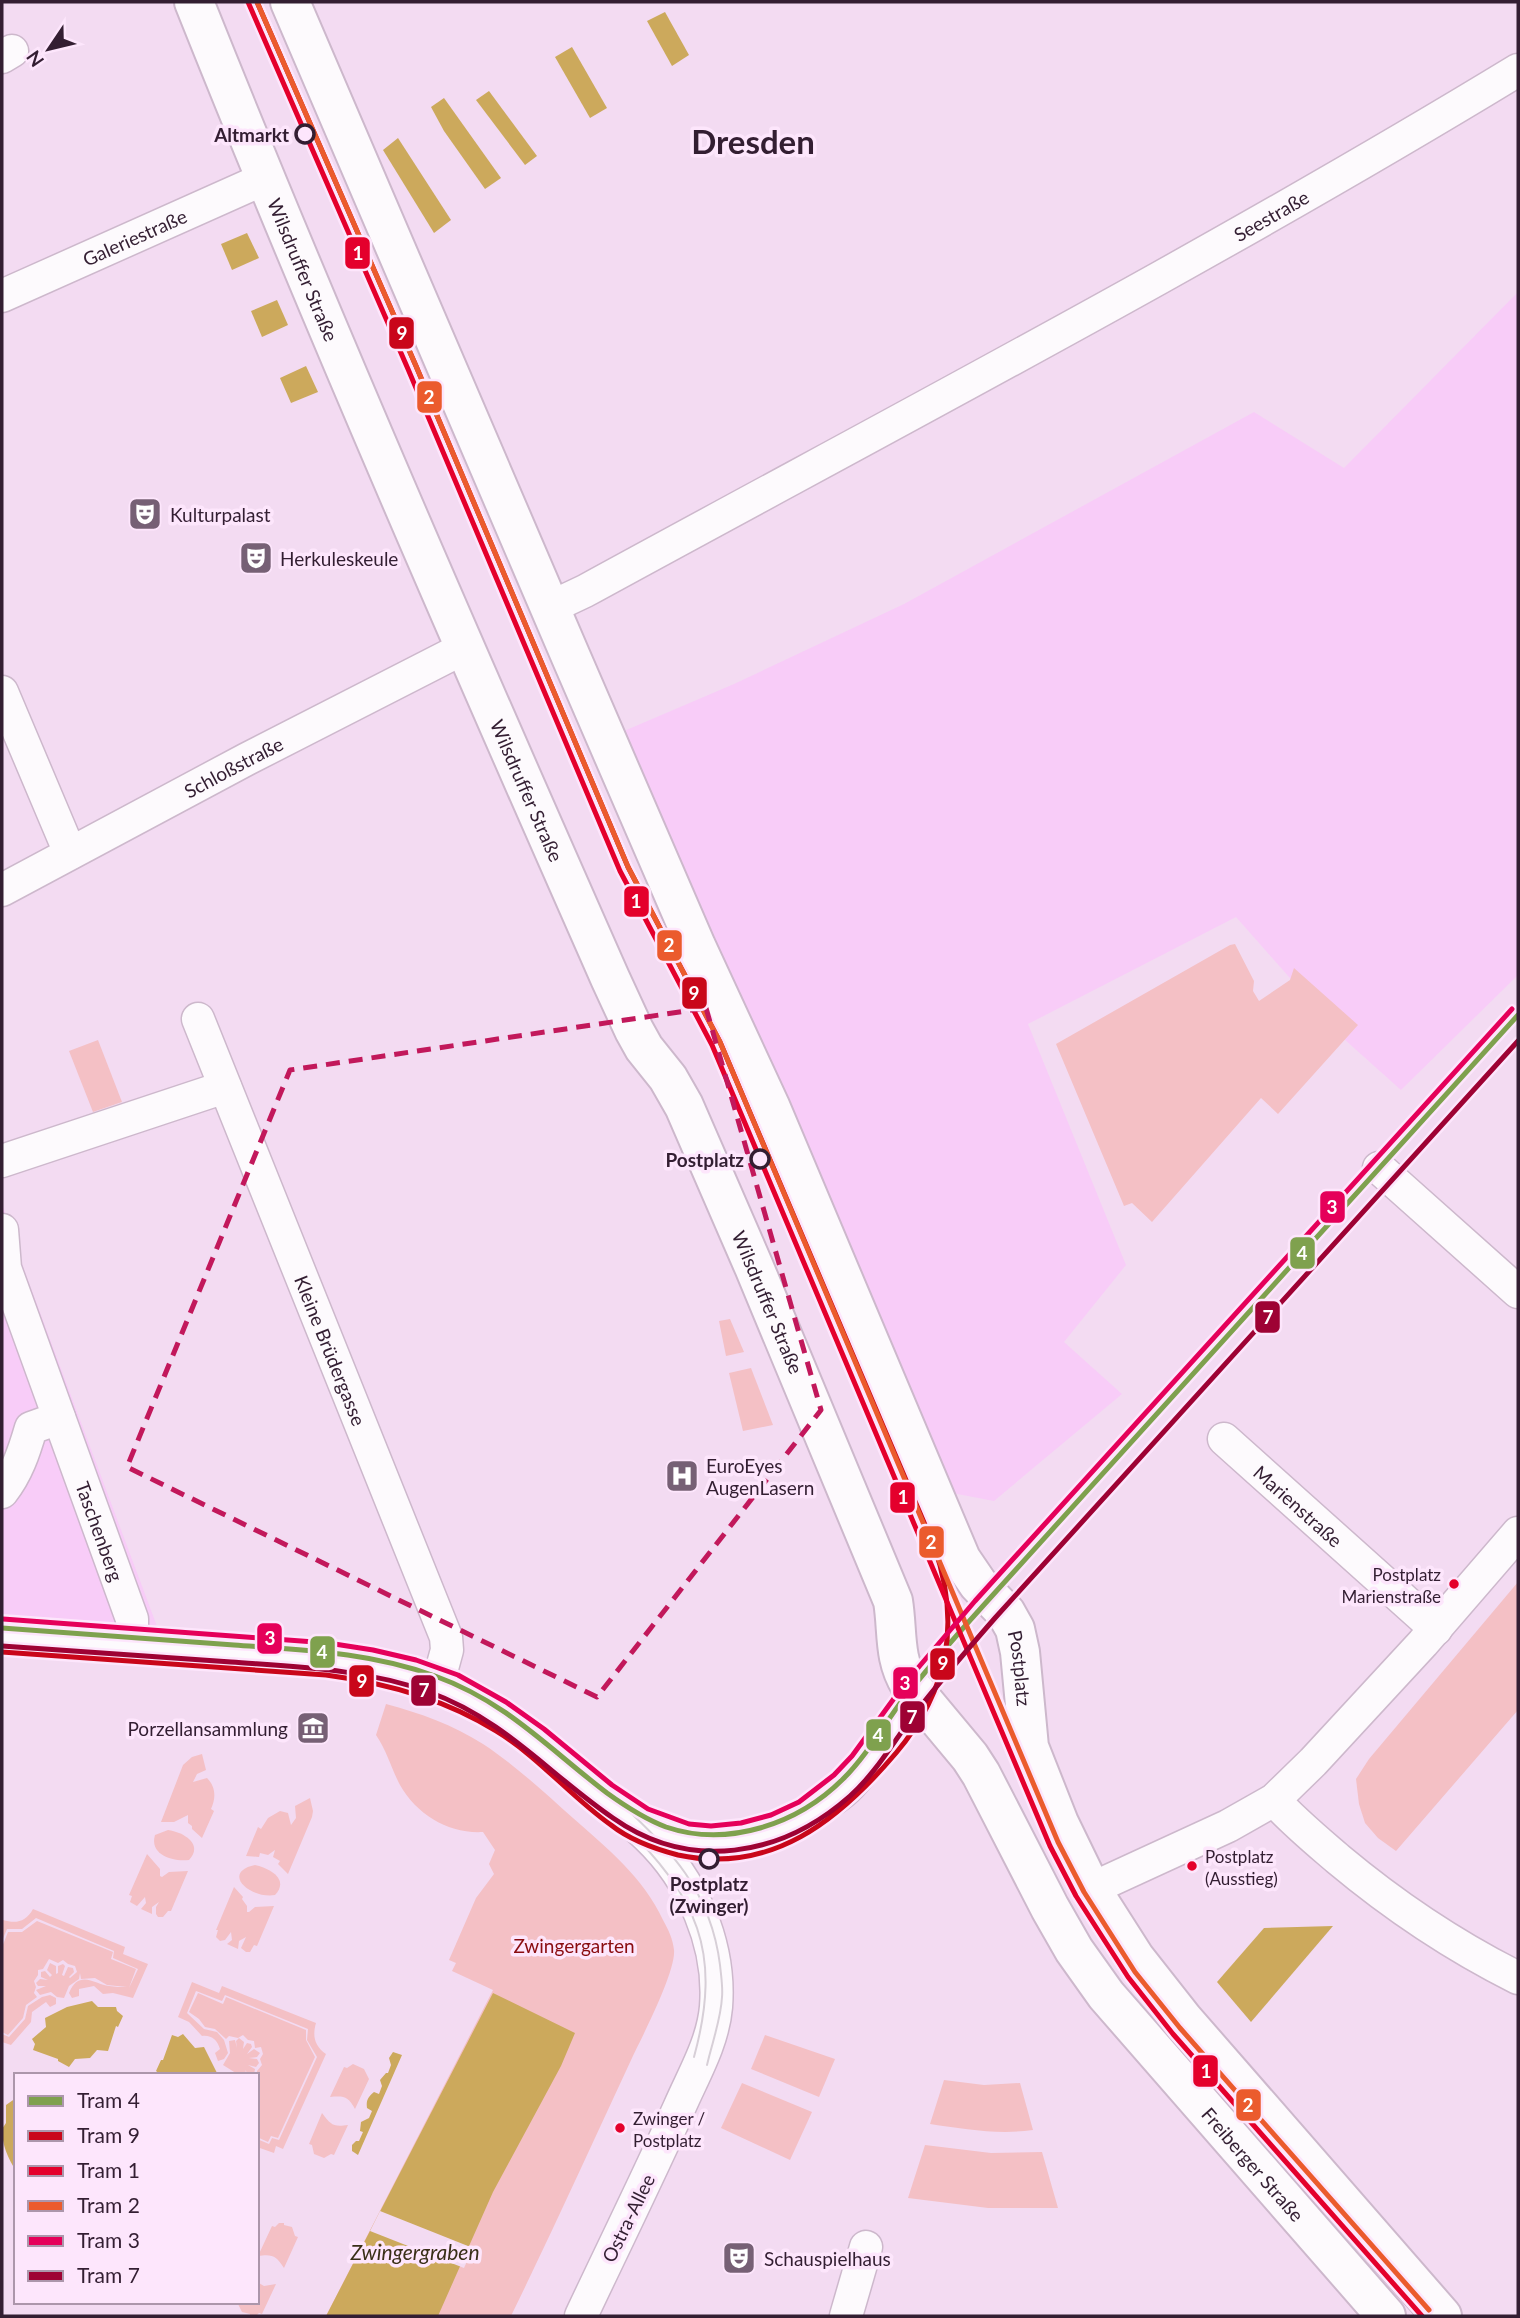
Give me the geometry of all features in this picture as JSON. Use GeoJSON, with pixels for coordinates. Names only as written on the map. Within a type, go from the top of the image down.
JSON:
{"type":"FeatureCollection","features":[{"type":"Feature","properties":{"kind":"street","name":"Wilsdruffer Straße"},"geometry":{"type":"LineString","coordinates":[[194,2],[466,648],[634,1030],[684,1106],[754,1266],[893,1601],[898,1660],[903,1674],[918,1694]]}},
{"type":"Feature","properties":{"kind":"street"},"geometry":{"type":"LineString","coordinates":[[290,2],[550,608]]}},
{"type":"Feature","properties":{"kind":"street","name":"Seestraße"},"geometry":{"type":"LineString","coordinates":[[550,608],[1196,258],[1405,139],[1518,70]]}},
{"type":"Feature","properties":{"kind":"street","name":"Galeriestraße"},"geometry":{"type":"LineString","coordinates":[[3,292],[266,178]]}},
{"type":"Feature","properties":{"kind":"street","name":"Postplatz"},"geometry":{"type":"LineString","coordinates":[[550,608],[696,946],[770,1106],[961,1559],[978,1584],[1006,1613],[1015,1629],[1020,1652],[1029,1747],[1059,1823],[1091,1888]]}},
{"type":"Feature","properties":{"kind":"street","name":"Schloßstraße"},"geometry":{"type":"LineString","coordinates":[[2,890],[343,709],[466,648]]}},
{"type":"Feature","properties":{"kind":"street"},"geometry":{"type":"LineString","coordinates":[[2,692],[70,853]]}},
{"type":"Feature","properties":{"kind":"street","name":"Kleine Brüdergasse"},"geometry":{"type":"LineString","coordinates":[[198,1019],[446,1637],[447,1650],[438,1683]]}},
{"type":"Feature","properties":{"kind":"street"},"geometry":{"type":"LineString","coordinates":[[2,1161],[225,1087]]}},
{"type":"Feature","properties":{"kind":"street"},"geometry":{"type":"LineString","coordinates":[[1379,1168],[1518,1292]]}},
{"type":"Feature","properties":{"kind":"street","name":"Taschenberg"},"geometry":{"type":"LineString","coordinates":[[2,1230],[5,1268],[132,1619],[132,1646]]}},
{"type":"Feature","properties":{"kind":"street"},"geometry":{"type":"LineString","coordinates":[[2,1492],[23,1457],[32,1429],[59,1418]]}},
{"type":"Feature","properties":{"kind":"street","name":"Marienstraße"},"geometry":{"type":"LineString","coordinates":[[1224,1439],[1436,1629]]}},
{"type":"Feature","properties":{"kind":"street"},"geometry":{"type":"LineString","coordinates":[[1442,2316],[1183,2019],[1135,1958],[1091,1888],[1201,1839],[1275,1800],[1436,1629],[1518,1534]]}},
{"type":"Feature","properties":{"kind":"street"},"geometry":{"type":"LineString","coordinates":[[2,1636],[338,1660],[370,1664],[438,1683],[493,1710],[610,1804],[648,1828],[676,1837],[712,1842],[741,1839],[774,1830],[827,1803],[849,1786],[918,1694]]}},
{"type":"Feature","properties":{"kind":"street","name":"Freiberger Straße"},"geometry":{"type":"LineString","coordinates":[[918,1694],[981,1774],[1050,1908],[1074,1950],[1107,1995],[1386,2316]]}},
{"type":"Feature","properties":{"kind":"street"},"geometry":{"type":"LineString","coordinates":[[1275,1800],[1293,1821],[1374,1889],[1488,1963],[1518,1978]]}},
{"type":"Feature","properties":{"kind":"street","name":"Ostra-Allee"},"geometry":{"type":"LineString","coordinates":[[581,2316],[708,2043],[716,2007],[713,1967],[705,1924],[677,1871],[647,1835],[610,1804]]}},
{"type":"Feature","properties":{"kind":"street"},"geometry":{"type":"LineString","coordinates":[[846,2316],[866,2247]]}},
{"type":"Feature","properties":{"kind":"highlighted area"},"geometry":{"type":"Polygon","coordinates":[[[706,1008],[821,1410],[597,1697],[127,1467],[290,1070],[706,1008]]]}},
{"type":"Feature","properties":{"kind":"shaded area"},"geometry":{"type":"Polygon","coordinates":[[[1518,292],[1518,975],[1401,1090],[1344,1039],[1236,917],[1028,1024],[1126,1265],[1064,1342],[1122,1394],[994,1501],[947,1492],[617,734],[734,684],[904,604],[1254,412],[1344,468],[1518,292]]]}},
{"type":"Feature","properties":{"kind":"shaded area"},"geometry":{"type":"Polygon","coordinates":[[[2,1203],[22,1264],[158,1629],[2,1617],[2,1203]]]}},
{"type":"Feature","properties":{"kind":"green space"},"geometry":{"type":"Polygon","coordinates":[[[1235,944],[1254,981],[1253,991],[1259,1001],[1290,980],[1294,968],[1358,1025],[1278,1114],[1261,1098],[1152,1222],[1132,1203],[1124,1206],[1056,1044],[1235,944]]]}},
{"type":"Feature","properties":{"kind":"green space"},"geometry":{"type":"Polygon","coordinates":[[[98,1040],[122,1102],[93,1112],[69,1051],[98,1040]]]}},
{"type":"Feature","properties":{"kind":"green space"},"geometry":{"type":"Polygon","coordinates":[[[730,1319],[744,1352],[726,1356],[719,1321],[730,1319]]]}},
{"type":"Feature","properties":{"kind":"green space"},"geometry":{"type":"Polygon","coordinates":[[[751,1368],[773,1425],[743,1431],[729,1373],[751,1368]]]}},
{"type":"Feature","properties":{"kind":"green space"},"geometry":{"type":"Polygon","coordinates":[[[1518,1582],[1518,1710],[1396,1851],[1378,1838],[1365,1823],[1356,1779],[1369,1759],[1518,1582]]]}},
{"type":"Feature","properties":{"kind":"green space","name":"Zwingergarten"},"geometry":{"type":"Polygon","coordinates":[[[386,1704],[460,1731],[495,1752],[530,1780],[635,1877],[655,1905],[674,1950],[670,1972],[658,2003],[511,2316],[326,2316],[493,1990],[452,1971],[456,1963],[449,1960],[476,1898],[494,1874],[489,1864],[495,1850],[483,1832],[446,1826],[425,1814],[407,1796],[376,1735],[386,1704]]]}},
{"type":"Feature","properties":{"kind":"green space"},"geometry":{"type":"Polygon","coordinates":[[[202,1754],[206,1770],[197,1774],[193,1782],[207,1778],[214,1789],[211,1809],[214,1811],[202,1838],[188,1823],[188,1815],[174,1822],[161,1822],[183,1765],[192,1757],[202,1754]]]}},
{"type":"Feature","properties":{"kind":"green space"},"geometry":{"type":"Polygon","coordinates":[[[310,1798],[312,1817],[288,1874],[278,1864],[280,1861],[273,1857],[275,1850],[268,1855],[260,1853],[259,1857],[246,1856],[258,1827],[261,1829],[268,1818],[280,1811],[288,1813],[291,1825],[296,1818],[295,1806],[310,1798]]]}},
{"type":"Feature","properties":{"kind":"green space"},"geometry":{"type":"Polygon","coordinates":[[[168,1830],[180,1833],[193,1844],[193,1854],[189,1860],[164,1856],[156,1848],[155,1835],[168,1830]]]}},
{"type":"Feature","properties":{"kind":"green space"},"geometry":{"type":"Polygon","coordinates":[[[147,1854],[160,1869],[162,1877],[169,1872],[188,1871],[171,1911],[163,1917],[156,1914],[159,1902],[152,1907],[152,1914],[141,1909],[146,1903],[145,1897],[137,1906],[130,1902],[132,1896],[129,1895],[147,1854]]]}},
{"type":"Feature","properties":{"kind":"green space"},"geometry":{"type":"Polygon","coordinates":[[[255,1865],[279,1879],[279,1889],[275,1895],[256,1893],[243,1884],[240,1873],[255,1865]]]}},
{"type":"Feature","properties":{"kind":"green space"},"geometry":{"type":"Polygon","coordinates":[[[234,1887],[243,1897],[247,1912],[255,1907],[274,1906],[257,1946],[254,1945],[250,1952],[241,1948],[246,1937],[239,1941],[238,1949],[227,1944],[232,1940],[231,1932],[225,1940],[220,1941],[216,1937],[216,1930],[234,1887]]]}},
{"type":"Feature","properties":{"kind":"green space"},"geometry":{"type":"Polygon","coordinates":[[[33,1909],[125,1947],[123,1954],[148,1964],[133,1998],[113,1993],[103,1994],[94,1986],[79,1989],[79,1996],[72,1998],[69,1993],[73,1985],[83,1980],[109,1986],[127,1987],[107,1985],[95,1978],[81,1979],[80,1973],[79,1979],[69,1986],[64,1998],[51,1992],[40,1995],[36,1990],[46,1986],[38,1986],[36,1983],[40,1979],[48,1980],[41,1977],[41,1972],[45,1971],[50,1977],[52,1975],[47,1970],[50,1963],[56,1966],[56,1974],[58,1966],[63,1964],[65,1966],[62,1975],[64,1976],[68,1967],[73,1968],[74,1972],[70,1978],[77,1972],[75,1966],[63,1960],[58,1963],[49,1959],[43,1969],[38,1970],[34,1981],[34,1993],[37,1997],[26,2005],[23,2018],[8,2035],[2,2032],[2,1947],[8,1932],[22,1932],[37,1921],[113,1952],[111,1959],[136,1969],[129,1988],[138,1969],[113,1958],[114,1951],[36,1918],[22,1929],[7,1929],[2,1941],[3,1920],[20,1921],[33,1909]]]}},
{"type":"Feature","properties":{"kind":"green space"},"geometry":{"type":"Polygon","coordinates":[[[192,1982],[219,1993],[222,1986],[316,2023],[315,2041],[326,2054],[283,2149],[276,2146],[274,2153],[259,2148],[259,2140],[269,2144],[272,2138],[279,2140],[317,2057],[307,2040],[308,2029],[225,1995],[222,2001],[196,1991],[187,2013],[204,2029],[217,2032],[224,2040],[228,2053],[224,2059],[218,2061],[215,2053],[220,2049],[216,2041],[209,2036],[202,2036],[189,2022],[178,2017],[192,1982]]]}},
{"type":"Feature","properties":{"kind":"green space"},"geometry":{"type":"Polygon","coordinates":[[[198,1993],[223,2004],[226,1997],[306,2030],[306,2040],[315,2057],[278,2138],[271,2136],[268,2142],[259,2138],[257,2071],[262,2065],[261,2047],[255,2048],[254,2041],[243,2035],[238,2038],[229,2036],[226,2039],[215,2029],[205,2027],[189,2012],[198,1993]]]}},
{"type":"Feature","properties":{"kind":"green space"},"geometry":{"type":"Polygon","coordinates":[[[50,1995],[56,1998],[56,2004],[50,2007],[46,2002],[32,2012],[31,2022],[11,2045],[2,2042],[2,2034],[9,2037],[25,2019],[28,2006],[50,1995]]]}},
{"type":"Feature","properties":{"kind":"green space"},"geometry":{"type":"Polygon","coordinates":[[[765,2035],[835,2059],[819,2097],[751,2069],[765,2035]]]}},
{"type":"Feature","properties":{"kind":"green space"},"geometry":{"type":"Polygon","coordinates":[[[239,2038],[244,2042],[243,2049],[247,2043],[251,2044],[247,2054],[254,2049],[260,2053],[257,2057],[249,2058],[257,2059],[259,2063],[256,2067],[248,2065],[255,2069],[254,2073],[247,2073],[245,2070],[246,2073],[236,2073],[223,2065],[230,2053],[229,2041],[235,2040],[237,2048],[236,2041],[239,2038]]]}},
{"type":"Feature","properties":{"kind":"green space"},"geometry":{"type":"Polygon","coordinates":[[[353,2064],[364,2069],[369,2079],[355,2109],[345,2098],[330,2097],[344,2067],[353,2064]]]}},
{"type":"Feature","properties":{"kind":"green space"},"geometry":{"type":"Polygon","coordinates":[[[944,2080],[984,2085],[1020,2083],[1033,2130],[994,2132],[930,2124],[944,2080]]]}},
{"type":"Feature","properties":{"kind":"green space"},"geometry":{"type":"Polygon","coordinates":[[[742,2083],[812,2112],[790,2160],[721,2128],[742,2083]]]}},
{"type":"Feature","properties":{"kind":"green space"},"geometry":{"type":"Polygon","coordinates":[[[322,2113],[333,2124],[348,2125],[334,2155],[324,2158],[314,2154],[312,2145],[309,2144],[322,2113]]]}},
{"type":"Feature","properties":{"kind":"green space"},"geometry":{"type":"Polygon","coordinates":[[[925,2145],[991,2153],[1042,2152],[1058,2208],[988,2208],[908,2198],[925,2145]]]}},
{"type":"Feature","properties":{"kind":"green space"},"geometry":{"type":"Polygon","coordinates":[[[284,2223],[292,2227],[298,2237],[284,2268],[274,2257],[259,2256],[272,2226],[284,2223]]]}},
{"type":"Feature","properties":{"kind":"green space"},"geometry":{"type":"Polygon","coordinates":[[[259,2283],[264,2286],[276,2284],[262,2314],[250,2316],[242,2312],[238,2304],[259,2304],[259,2283]]]}},
{"type":"Feature","properties":{"kind":"water"},"geometry":{"type":"Polygon","coordinates":[[[665,12],[689,55],[672,66],[647,21],[665,12]]]}},
{"type":"Feature","properties":{"kind":"water"},"geometry":{"type":"Polygon","coordinates":[[[572,47],[607,108],[590,118],[555,57],[572,47]]]}},
{"type":"Feature","properties":{"kind":"water"},"geometry":{"type":"Polygon","coordinates":[[[489,91],[537,156],[525,165],[476,100],[489,91]]]}},
{"type":"Feature","properties":{"kind":"water"},"geometry":{"type":"Polygon","coordinates":[[[444,98],[501,178],[485,189],[444,131],[431,107],[444,98]]]}},
{"type":"Feature","properties":{"kind":"water"},"geometry":{"type":"Polygon","coordinates":[[[398,138],[451,220],[434,233],[383,150],[398,138]]]}},
{"type":"Feature","properties":{"kind":"water"},"geometry":{"type":"Polygon","coordinates":[[[247,233],[259,258],[232,270],[221,244],[247,233]]]}},
{"type":"Feature","properties":{"kind":"water"},"geometry":{"type":"Polygon","coordinates":[[[277,300],[288,325],[262,337],[251,311],[277,300]]]}},
{"type":"Feature","properties":{"kind":"water"},"geometry":{"type":"Polygon","coordinates":[[[306,366],[318,392],[291,403],[280,378],[306,366]]]}},
{"type":"Feature","properties":{"kind":"water"},"geometry":{"type":"Polygon","coordinates":[[[1333,1926],[1251,2022],[1217,1982],[1264,1928],[1333,1926]]]}},
{"type":"Feature","properties":{"kind":"water","name":"Zwingergraben"},"geometry":{"type":"Polygon","coordinates":[[[493,1993],[575,2033],[561,2066],[493,2192],[438,2316],[326,2316],[493,1993]]]}},
{"type":"Feature","properties":{"kind":"water"},"geometry":{"type":"Polygon","coordinates":[[[92,2001],[98,2007],[116,2007],[123,2016],[118,2027],[116,2026],[108,2051],[97,2050],[90,2058],[75,2059],[69,2067],[58,2059],[33,2050],[35,2044],[32,2039],[46,2027],[45,2018],[67,2007],[92,2001]]]}},
{"type":"Feature","properties":{"kind":"water"},"geometry":{"type":"Polygon","coordinates":[[[183,2034],[195,2048],[204,2047],[217,2073],[156,2071],[172,2035],[178,2037],[183,2034]]]}},
{"type":"Feature","properties":{"kind":"water"},"geometry":{"type":"Polygon","coordinates":[[[393,2052],[402,2055],[358,2155],[352,2151],[352,2145],[359,2141],[363,2132],[360,2131],[361,2122],[369,2118],[372,2111],[367,2108],[368,2099],[374,2092],[379,2094],[382,2086],[380,2080],[388,2073],[391,2065],[389,2058],[393,2052]]]}},
{"type":"Feature","properties":{"kind":"water"},"geometry":{"type":"Polygon","coordinates":[[[14,2099],[14,2168],[3,2140],[6,2105],[14,2099]]]}},
{"type":"Feature","properties":{"kind":"pier"},"geometry":{"type":"Polygon","coordinates":[[[380,2211],[473,2248],[464,2268],[370,2231],[380,2211]]]}},
{"type":"Feature","properties":{"kind":"tram line","name":"1"},"geometry":{"type":"LineString","coordinates":[[248,2],[408,369],[620,871],[712,1045],[1050,1846],[1076,1896],[1128,1977],[1173,2034],[1422,2316]]}},
{"type":"Feature","properties":{"kind":"tram line","name":"9"},"geometry":{"type":"LineString","coordinates":[[2,1652],[326,1675],[414,1694],[477,1720],[512,1741],[596,1814],[626,1835],[669,1853],[712,1859],[744,1857],[773,1849],[801,1837],[851,1800],[896,1753],[914,1729],[928,1705],[945,1655],[947,1602],[934,1546],[720,1042],[628,867],[416,366],[257,2]]}},
{"type":"Feature","properties":{"kind":"tram line","name":"2"},"geometry":{"type":"LineString","coordinates":[[257,2],[416,366],[628,867],[720,1042],[1058,1842],[1084,1892],[1135,1972],[1180,2028],[1429,2310]]}},
{"type":"Feature","properties":{"kind":"tram line","name":"3"},"geometry":{"type":"LineString","coordinates":[[3,1619],[328,1643],[416,1660],[458,1675],[506,1702],[544,1729],[612,1785],[648,1809],[689,1824],[711,1826],[741,1823],[771,1815],[799,1802],[834,1775],[852,1756],[906,1682],[975,1601],[1512,1009]]}},
{"type":"Feature","properties":{"kind":"tram line","name":"4"},"geometry":{"type":"LineString","coordinates":[[2,1628],[310,1651],[386,1662],[435,1676],[484,1699],[526,1728],[614,1798],[666,1827],[713,1835],[761,1828],[784,1819],[825,1795],[843,1779],[901,1702],[961,1630],[1518,1015]]}},
{"type":"Feature","properties":{"kind":"tram line","name":"7"},"geometry":{"type":"LineString","coordinates":[[2,1646],[306,1668],[381,1678],[429,1692],[481,1717],[613,1818],[642,1835],[673,1846],[704,1851],[734,1850],[765,1844],[795,1833],[823,1817],[859,1787],[933,1690],[995,1618],[1518,1041]]}},
{"type":"Feature","properties":{"kind":"tram line"},"geometry":{"type":"LineString","coordinates":[[619,1802],[655,1837],[686,1874],[708,1915],[720,1965],[722,1993],[707,2065]]}},
{"type":"Feature","properties":{"kind":"tram line"},"geometry":{"type":"LineString","coordinates":[[622,1823],[669,1876],[697,1928],[704,1956],[706,1986],[694,2057]]}},
{"type":"Feature","properties":{"kind":"place","name":"Altmarkt"},"geometry":{"type":"Point","coordinates":[305,134]}},
{"type":"Feature","properties":{"kind":"place","name":"Kulturpalast"},"geometry":{"type":"Point","coordinates":[145,514]}},
{"type":"Feature","properties":{"kind":"place","name":"Herkuleskeule"},"geometry":{"type":"Point","coordinates":[256,558]}},
{"type":"Feature","properties":{"kind":"place","name":"Postplatz"},"geometry":{"type":"Point","coordinates":[760,1159]}},
{"type":"Feature","properties":{"kind":"place","name":"EuroEyes AugenLasern"},"geometry":{"type":"Point","coordinates":[682,1476]}},
{"type":"Feature","properties":{"kind":"place","name":"Postplatz Marienstraße"},"geometry":{"type":"Point","coordinates":[1454,1584]}},
{"type":"Feature","properties":{"kind":"place","name":"Porzellansammlung"},"geometry":{"type":"Point","coordinates":[313,1728]}},
{"type":"Feature","properties":{"kind":"place","name":"Postplatz (Zwinger)"},"geometry":{"type":"Point","coordinates":[709,1859]}},
{"type":"Feature","properties":{"kind":"place","name":"Postplatz (Ausstieg)"},"geometry":{"type":"Point","coordinates":[1192,1866]}},
{"type":"Feature","properties":{"kind":"place","name":"Zwinger / Postplatz"},"geometry":{"type":"Point","coordinates":[620,2128]}},
{"type":"Feature","properties":{"kind":"place","name":"Schauspielhaus"},"geometry":{"type":"Point","coordinates":[739,2258]}},
{"type":"Feature","properties":{"kind":"district","name":"Dresden"},"geometry":{"type":"Point","coordinates":[753,141]}}]}
